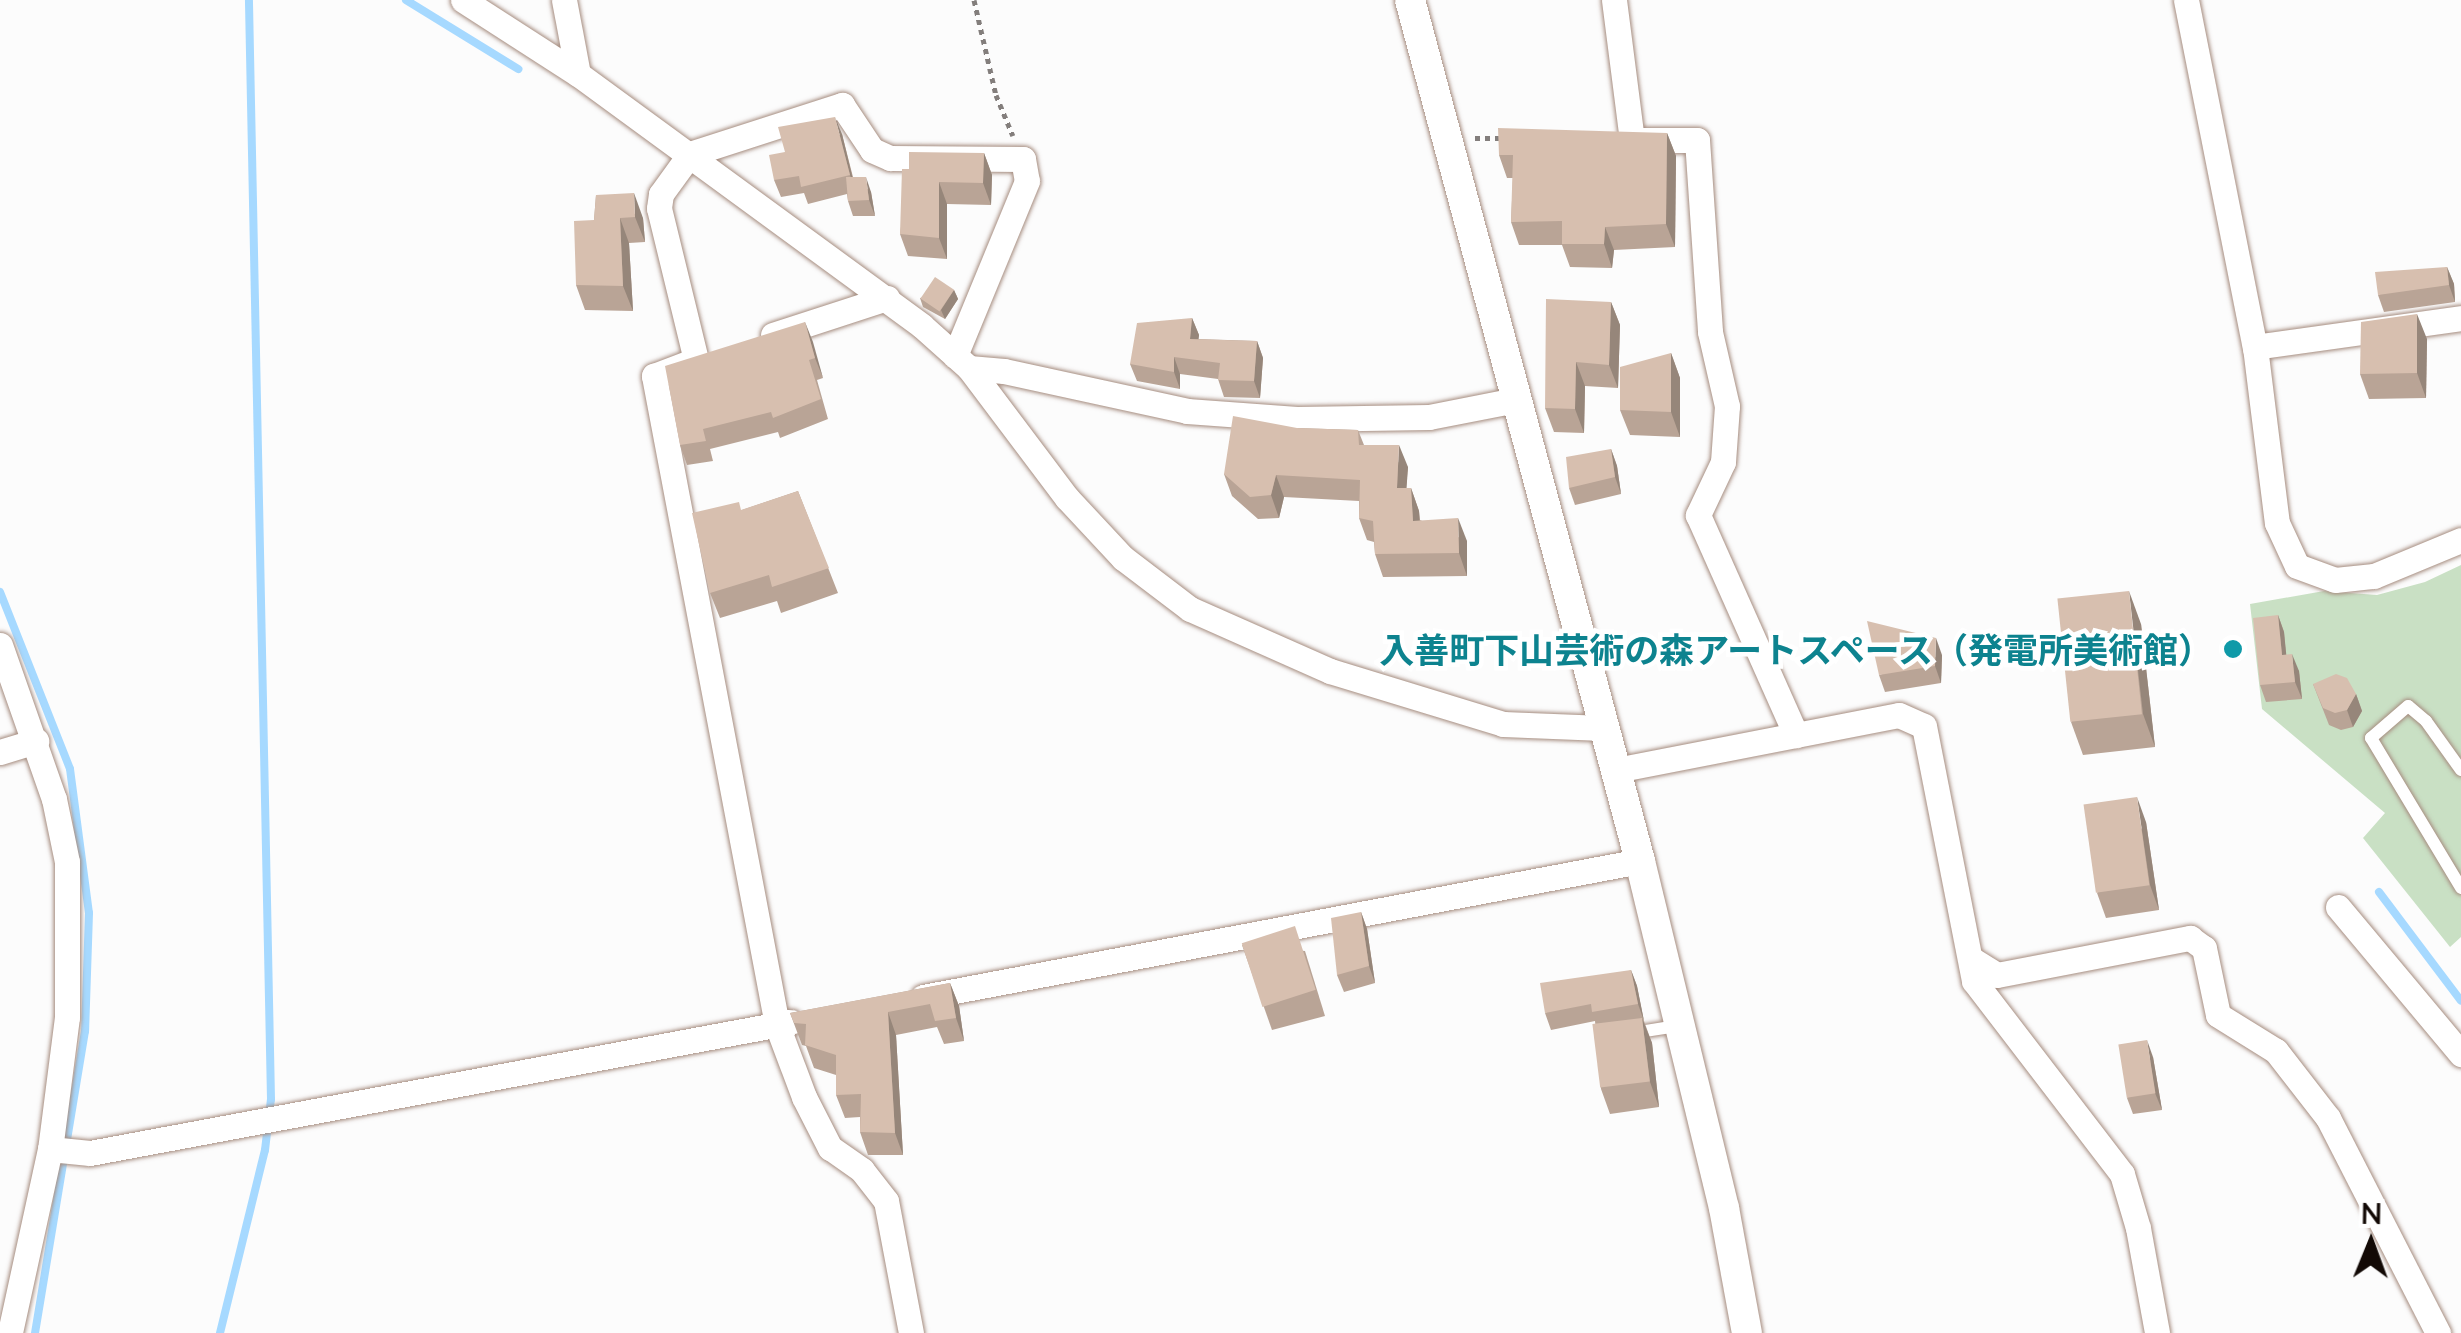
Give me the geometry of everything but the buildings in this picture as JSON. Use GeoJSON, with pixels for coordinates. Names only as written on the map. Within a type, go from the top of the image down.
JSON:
{"type":"FeatureCollection","features":[{"type":"Feature","properties":{"kind":"street"},"geometry":{"type":"LineString","coordinates":[[462,0],[578,74],[887,298],[962,362],[1067,498],[1123,558],[1190,609],[1330,671],[1504,724],[1603,728]]}},
{"type":"Feature","properties":{"kind":"street"},"geometry":{"type":"LineString","coordinates":[[564,0],[578,74]]}},
{"type":"Feature","properties":{"kind":"street"},"geometry":{"type":"LineString","coordinates":[[1410,0],[1640,861],[1724,1208],[1748,1333]]}},
{"type":"Feature","properties":{"kind":"street"},"geometry":{"type":"LineString","coordinates":[[1614,0],[1632,140],[1698,140],[1710,332],[1727,406],[1723,462],[1698,515],[1796,735]]}},
{"type":"Feature","properties":{"kind":"street"},"geometry":{"type":"LineString","coordinates":[[2186,0],[2255,347],[2276,523],[2297,566],[2335,580],[2374,576],[2461,540]]}},
{"type":"Feature","properties":{"kind":"street"},"geometry":{"type":"LineString","coordinates":[[912,1333],[886,1200],[862,1170],[830,1148],[804,1097],[777,1025],[654,376],[705,358],[658,208],[661,194],[690,154],[842,104],[872,150],[890,158],[1023,159],[1028,181],[962,362]]}},
{"type":"Feature","properties":{"kind":"street"},"geometry":{"type":"LineString","coordinates":[[748,343],[887,298]]}},
{"type":"Feature","properties":{"kind":"street"},"geometry":{"type":"LineString","coordinates":[[2255,347],[2461,318]]}},
{"type":"Feature","properties":{"kind":"street"},"geometry":{"type":"LineString","coordinates":[[962,362],[1187,411],[1298,420],[1429,417],[1516,400]]}},
{"type":"Feature","properties":{"kind":"street"},"geometry":{"type":"LineString","coordinates":[[0,645],[54,798],[67,862],[67,1018],[50,1149],[10,1333]]}},
{"type":"Feature","properties":{"kind":"street"},"geometry":{"type":"LineString","coordinates":[[1616,770],[1899,715],[1924,726],[1973,960],[1974,981],[2122,1174],[2138,1228],[2157,1333]]}},
{"type":"Feature","properties":{"kind":"street"},"geometry":{"type":"LineString","coordinates":[[0,752],[36,741]]}},
{"type":"Feature","properties":{"kind":"street"},"geometry":{"type":"LineString","coordinates":[[894,1002],[1640,861]]}},
{"type":"Feature","properties":{"kind":"street"},"geometry":{"type":"LineString","coordinates":[[2338,908],[2461,1054]]}},
{"type":"Feature","properties":{"kind":"street"},"geometry":{"type":"LineString","coordinates":[[1973,960],[1998,975],[2190,938],[2204,948],[2218,1015],[2276,1051],[2328,1118],[2438,1333]]}},
{"type":"Feature","properties":{"kind":"street"},"geometry":{"type":"LineString","coordinates":[[50,1149],[90,1154],[816,1017]]}},
{"type":"Feature","properties":{"kind":"lane"},"geometry":{"type":"LineString","coordinates":[[2461,770],[2426,720],[2408,706],[2372,738],[2461,888]]}},
{"type":"Feature","properties":{"kind":"lane"},"geometry":{"type":"LineString","coordinates":[[1624,1035],[1680,1026]]}},
{"type":"Feature","properties":{"kind":"path"},"geometry":{"type":"LineString","coordinates":[[974,0],[996,95],[1023,159]]}},
{"type":"Feature","properties":{"kind":"path"},"geometry":{"type":"LineString","coordinates":[[1446,137],[1520,138]]}},
{"type":"Feature","properties":{"kind":"green space"},"geometry":{"type":"Polygon","coordinates":[[[2461,565],[2461,937],[2450,947],[2363,838],[2385,813],[2262,709],[2250,604],[2324,591],[2377,595],[2425,582],[2461,565]]]}},
{"type":"Feature","properties":{"kind":"waterway"},"geometry":{"type":"LineString","coordinates":[[220,1333],[265,1150],[271,1099],[249,0]]}},
{"type":"Feature","properties":{"kind":"waterway"},"geometry":{"type":"LineString","coordinates":[[406,0],[518,69]]}},
{"type":"Feature","properties":{"kind":"waterway"},"geometry":{"type":"LineString","coordinates":[[0,592],[70,769],[89,913],[85,1031],[35,1333]]}},
{"type":"Feature","properties":{"kind":"waterway"},"geometry":{"type":"LineString","coordinates":[[2379,892],[2461,1001]]}},
{"type":"Feature","properties":{"kind":"place","name":"入善町下山芸術の森アートスペース（発電所美術館）"},"geometry":{"type":"Point","coordinates":[2233,649]}}]}
